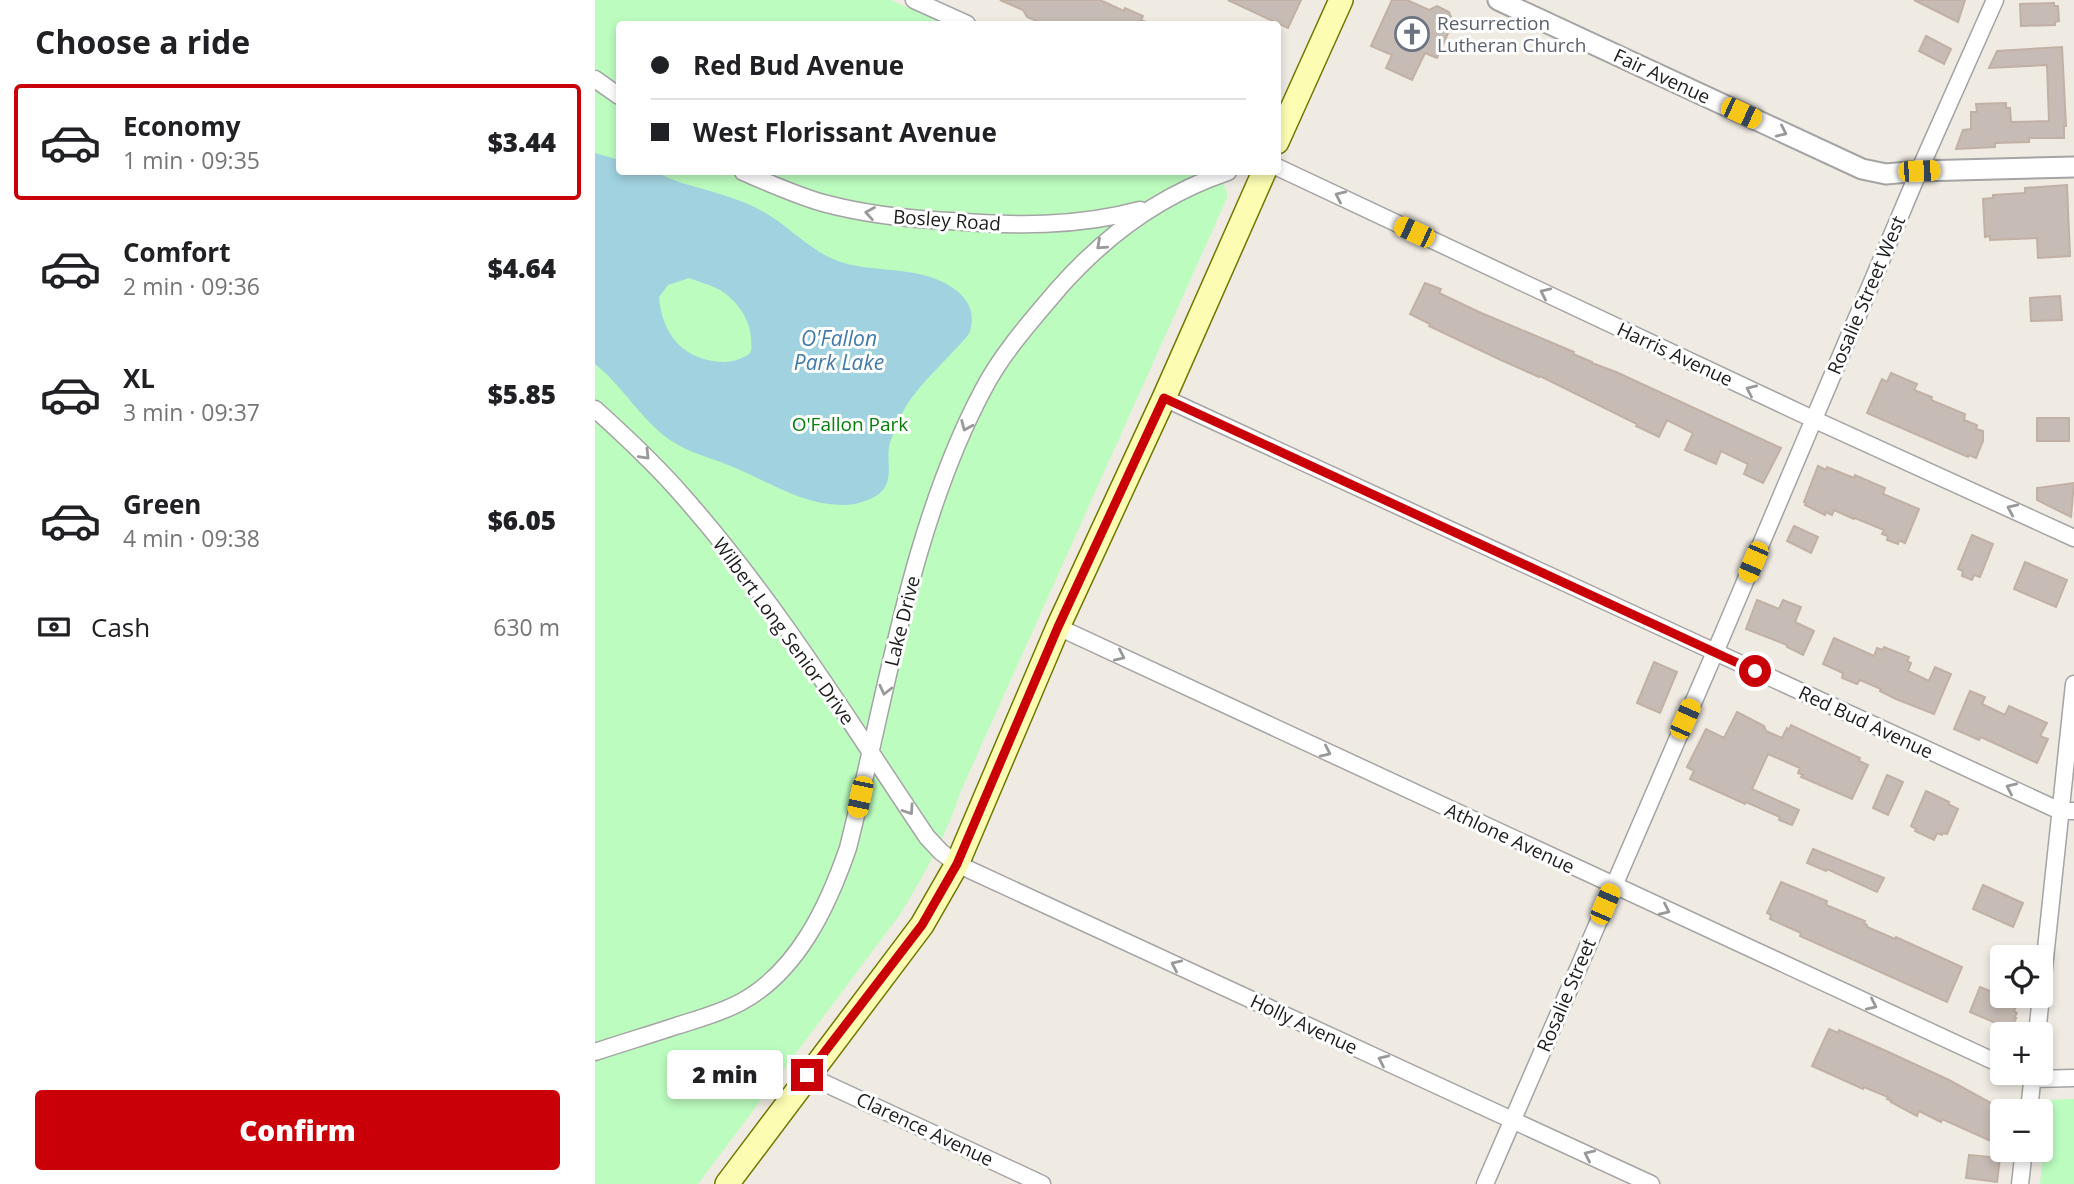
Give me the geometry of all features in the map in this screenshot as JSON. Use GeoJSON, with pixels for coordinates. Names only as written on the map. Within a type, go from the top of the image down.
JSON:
{"type":"FeatureCollection","features":[{"type":"Feature","properties":{"kind":"main road"},"geometry":{"type":"LineString","coordinates":[[1281,133],[1341,0]]}},
{"type":"Feature","properties":{"kind":"main road"},"geometry":{"type":"LineString","coordinates":[[727,1184],[922,925],[957,864],[1058,627],[1164,398],[1263,175]]}},
{"type":"Feature","properties":{"kind":"street"},"geometry":{"type":"LineString","coordinates":[[914,0],[960,21]]}},
{"type":"Feature","properties":{"kind":"street","name":"Fair Avenue"},"geometry":{"type":"LineString","coordinates":[[1498,0],[1862,169],[1886,174],[2074,166]]}},
{"type":"Feature","properties":{"kind":"street"},"geometry":{"type":"LineString","coordinates":[[1919,171],[1996,0]]}},
{"type":"Feature","properties":{"kind":"street"},"geometry":{"type":"LineString","coordinates":[[595,79],[616,94]]}},
{"type":"Feature","properties":{"kind":"street","name":"Harris Avenue"},"geometry":{"type":"LineString","coordinates":[[1281,169],[1813,419],[2074,538]]}},
{"type":"Feature","properties":{"kind":"street","name":"Rosalie Street West"},"geometry":{"type":"LineString","coordinates":[[1813,419],[1919,171]]}},
{"type":"Feature","properties":{"kind":"street","name":"Bosley Road"},"geometry":{"type":"LineString","coordinates":[[750,175],[823,203],[873,214],[924,220],[1003,225],[1061,224],[1111,218],[1156,205]]}},
{"type":"Feature","properties":{"kind":"street","name":"Lake Drive"},"geometry":{"type":"LineString","coordinates":[[595,1052],[721,1011],[743,1001],[763,988],[782,970],[807,937],[837,880],[848,848],[900,625],[923,542],[953,456],[984,387],[1026,328],[1080,265],[1116,232],[1156,205],[1218,175]]}},
{"type":"Feature","properties":{"kind":"street","name":"Red Bud Avenue"},"geometry":{"type":"LineString","coordinates":[[1164,398],[1714,652],[2067,811]]}},
{"type":"Feature","properties":{"kind":"street","name":"Wilbert Long Senior Drive"},"geometry":{"type":"LineString","coordinates":[[595,409],[636,446],[683,495],[740,565],[787,628],[927,837],[957,864]]}},
{"type":"Feature","properties":{"kind":"street","name":"Rosalie Street"},"geometry":{"type":"LineString","coordinates":[[1485,1184],[1813,419]]}},
{"type":"Feature","properties":{"kind":"street","name":"Athlone Avenue"},"geometry":{"type":"LineString","coordinates":[[1058,627],[1990,1059]]}},
{"type":"Feature","properties":{"kind":"street"},"geometry":{"type":"LineString","coordinates":[[2039,1022],[2067,811],[2074,684]]}},
{"type":"Feature","properties":{"kind":"street","name":"Holly Avenue"},"geometry":{"type":"LineString","coordinates":[[957,864],[1651,1184]]}},
{"type":"Feature","properties":{"kind":"street","name":"Clarence Avenue"},"geometry":{"type":"LineString","coordinates":[[807,1075],[1042,1184]]}},
{"type":"Feature","properties":{"kind":"street"},"geometry":{"type":"LineString","coordinates":[[2053,1077],[2074,1078]]}},
{"type":"Feature","properties":{"kind":"street"},"geometry":{"type":"LineString","coordinates":[[2020,1184],[2023,1162]]}},
{"type":"Feature","properties":{"kind":"green space","name":"O'Fallon Park"},"geometry":{"type":"Polygon","coordinates":[[[595,0],[891,0],[937,21],[616,21],[616,175],[1219,175],[1227,198],[941,840],[901,913],[698,1184],[595,1184],[595,0]]]}},
{"type":"Feature","properties":{"kind":"green space"},"geometry":{"type":"Polygon","coordinates":[[[2074,1099],[2074,1184],[2040,1184],[2042,1162],[2053,1162],[2053,1100],[2074,1099]]]}},
{"type":"Feature","properties":{"kind":"water","name":"O'Fallon Park Lake"},"geometry":{"type":"Polygon","coordinates":[[[595,153],[616,159],[616,175],[661,175],[751,205],[815,249],[844,263],[914,273],[941,281],[964,298],[970,308],[972,320],[969,334],[912,397],[904,410],[889,446],[886,485],[877,495],[859,503],[826,504],[794,495],[677,445],[659,432],[595,364],[595,153]],[[689,278],[668,285],[659,297],[665,323],[678,343],[697,357],[724,362],[740,359],[751,350],[748,323],[731,299],[709,285],[689,278]]]}},
{"type":"Feature","properties":{"kind":"building"},"geometry":{"type":"Polygon","coordinates":[[[1000,0],[1100,0],[1143,16],[1141,20],[1144,21],[1037,21],[1027,17],[1023,10],[1000,0]]]}},
{"type":"Feature","properties":{"kind":"building"},"geometry":{"type":"Polygon","coordinates":[[[1228,0],[1301,0],[1288,28],[1281,25],[1281,21],[1273,21],[1228,0]]]}},
{"type":"Feature","properties":{"kind":"building","name":"Resurrection Lutheran Church"},"geometry":{"type":"Polygon","coordinates":[[[1392,0],[1407,0],[1429,10],[1437,6],[1449,12],[1453,22],[1437,58],[1425,53],[1412,80],[1386,68],[1392,55],[1371,46],[1392,0]]]}},
{"type":"Feature","properties":{"kind":"building"},"geometry":{"type":"Polygon","coordinates":[[[1914,0],[1965,0],[1958,22],[1914,0]]]}},
{"type":"Feature","properties":{"kind":"building"},"geometry":{"type":"Polygon","coordinates":[[[2054,3],[2054,6],[2058,6],[2059,21],[2055,22],[2055,25],[2021,26],[2020,4],[2054,3]]]}},
{"type":"Feature","properties":{"kind":"building"},"geometry":{"type":"Polygon","coordinates":[[[1926,36],[1951,49],[1944,64],[1919,51],[1926,36]]]}},
{"type":"Feature","properties":{"kind":"building"},"geometry":{"type":"Polygon","coordinates":[[[2062,47],[2066,126],[2064,138],[2029,138],[2029,142],[1995,143],[1995,147],[1956,149],[1963,130],[1971,129],[1971,112],[1977,112],[1976,104],[2006,103],[2006,108],[2010,108],[2011,122],[2049,121],[2047,65],[1989,68],[1997,51],[2062,47]]]}},
{"type":"Feature","properties":{"kind":"building"},"geometry":{"type":"Polygon","coordinates":[[[2067,185],[2070,256],[2038,258],[2037,238],[1990,240],[1990,236],[1985,237],[1983,199],[1993,198],[1993,195],[2025,193],[2025,188],[2067,185]]]}},
{"type":"Feature","properties":{"kind":"building"},"geometry":{"type":"Polygon","coordinates":[[[1425,283],[1441,289],[1439,293],[1479,312],[1574,352],[1573,354],[1592,363],[1781,448],[1763,483],[1744,474],[1748,464],[1721,451],[1716,464],[1685,450],[1693,433],[1667,420],[1659,437],[1540,376],[1429,326],[1430,324],[1410,314],[1425,283]]]}},
{"type":"Feature","properties":{"kind":"building"},"geometry":{"type":"Polygon","coordinates":[[[2060,296],[2062,320],[2031,321],[2030,298],[2060,296]]]}},
{"type":"Feature","properties":{"kind":"building"},"geometry":{"type":"Polygon","coordinates":[[[1891,373],[1917,384],[1914,390],[1932,397],[1931,400],[1965,414],[1964,420],[1977,425],[1976,429],[1983,431],[1983,441],[1976,458],[1969,455],[1968,457],[1867,413],[1882,379],[1887,382],[1891,373]]]}},
{"type":"Feature","properties":{"kind":"building"},"geometry":{"type":"Polygon","coordinates":[[[2037,418],[2069,418],[2069,441],[2037,441],[2037,418]]]}},
{"type":"Feature","properties":{"kind":"building"},"geometry":{"type":"Polygon","coordinates":[[[1818,466],[1854,478],[1855,475],[1885,488],[1883,494],[1919,509],[1905,543],[1899,540],[1898,544],[1887,540],[1888,536],[1882,534],[1884,530],[1834,510],[1832,515],[1826,512],[1825,515],[1805,505],[1818,466]]]}},
{"type":"Feature","properties":{"kind":"building"},"geometry":{"type":"Polygon","coordinates":[[[2074,483],[2071,517],[2037,500],[2037,488],[2074,483]]]}},
{"type":"Feature","properties":{"kind":"building"},"geometry":{"type":"Polygon","coordinates":[[[1794,526],[1818,537],[1811,553],[1787,541],[1794,526]]]}},
{"type":"Feature","properties":{"kind":"building"},"geometry":{"type":"Polygon","coordinates":[[[1972,535],[1993,544],[1980,577],[1974,575],[1972,580],[1962,576],[1963,571],[1958,569],[1972,535]]]}},
{"type":"Feature","properties":{"kind":"building"},"geometry":{"type":"Polygon","coordinates":[[[2025,562],[2067,580],[2056,607],[2014,589],[2025,562]]]}},
{"type":"Feature","properties":{"kind":"building"},"geometry":{"type":"Polygon","coordinates":[[[1757,600],[1779,609],[1783,600],[1801,607],[1795,622],[1814,631],[1803,655],[1787,645],[1746,629],[1757,600]]]}},
{"type":"Feature","properties":{"kind":"building"},"geometry":{"type":"Polygon","coordinates":[[[1834,638],[1874,656],[1877,648],[1883,650],[1884,647],[1909,657],[1907,661],[1911,663],[1908,671],[1929,681],[1935,667],[1951,674],[1934,714],[1896,699],[1860,680],[1857,684],[1842,678],[1843,673],[1823,664],[1834,638]]]}},
{"type":"Feature","properties":{"kind":"building"},"geometry":{"type":"Polygon","coordinates":[[[1654,662],[1677,672],[1660,713],[1637,703],[1654,662]]]}},
{"type":"Feature","properties":{"kind":"building"},"geometry":{"type":"Polygon","coordinates":[[[1970,691],[1985,697],[1982,704],[2005,715],[2009,706],[2047,723],[2040,736],[2048,739],[2037,763],[1981,737],[1979,740],[1954,729],[1970,691]]]}},
{"type":"Feature","properties":{"kind":"building"},"geometry":{"type":"Polygon","coordinates":[[[1737,712],[1782,738],[1791,725],[1860,758],[1859,761],[1868,765],[1852,799],[1801,777],[1803,775],[1798,773],[1800,768],[1768,754],[1752,789],[1799,810],[1792,825],[1779,820],[1780,817],[1690,779],[1694,771],[1687,767],[1706,729],[1724,738],[1737,712]]]}},
{"type":"Feature","properties":{"kind":"building"},"geometry":{"type":"Polygon","coordinates":[[[1887,775],[1903,782],[1888,815],[1873,808],[1887,775]]]}},
{"type":"Feature","properties":{"kind":"building"},"geometry":{"type":"Polygon","coordinates":[[[1926,791],[1958,809],[1947,834],[1937,833],[1934,840],[1915,831],[1911,826],[1926,791]]]}},
{"type":"Feature","properties":{"kind":"building"},"geometry":{"type":"Polygon","coordinates":[[[1813,849],[1884,878],[1877,892],[1827,869],[1826,871],[1807,863],[1813,849]]]}},
{"type":"Feature","properties":{"kind":"building"},"geometry":{"type":"Polygon","coordinates":[[[1781,882],[1827,901],[1826,905],[1865,921],[1867,927],[1962,967],[1947,1002],[1800,936],[1801,933],[1770,919],[1771,915],[1767,913],[1781,882]]]}},
{"type":"Feature","properties":{"kind":"building"},"geometry":{"type":"Polygon","coordinates":[[[1983,885],[2023,903],[2013,927],[1973,909],[1983,885]]]}},
{"type":"Feature","properties":{"kind":"building"},"geometry":{"type":"Polygon","coordinates":[[[1980,987],[1990,991],[1990,1008],[2016,1008],[2014,1011],[2017,1013],[2015,1022],[1993,1022],[1970,1012],[1980,987]]]}},
{"type":"Feature","properties":{"kind":"building"},"geometry":{"type":"Polygon","coordinates":[[[1829,1029],[1838,1033],[1839,1030],[1949,1080],[1990,1102],[1990,1141],[1919,1111],[1917,1116],[1891,1102],[1888,1097],[1812,1066],[1829,1029]]]}},
{"type":"Feature","properties":{"kind":"building"},"geometry":{"type":"Polygon","coordinates":[[[1969,1155],[1990,1157],[1990,1162],[2000,1162],[1997,1182],[1966,1178],[1969,1155]]]}},
{"type":"Feature","properties":{"kind":"place","name":"Resurrection Lutheran Church"},"geometry":{"type":"Point","coordinates":[1412,34]}},
{"type":"Feature","properties":{"kind":"route"},"geometry":{"type":"LineString","coordinates":[[807,1075],[922,925],[957,864],[1058,627],[1164,398],[1755,671]]}}]}
